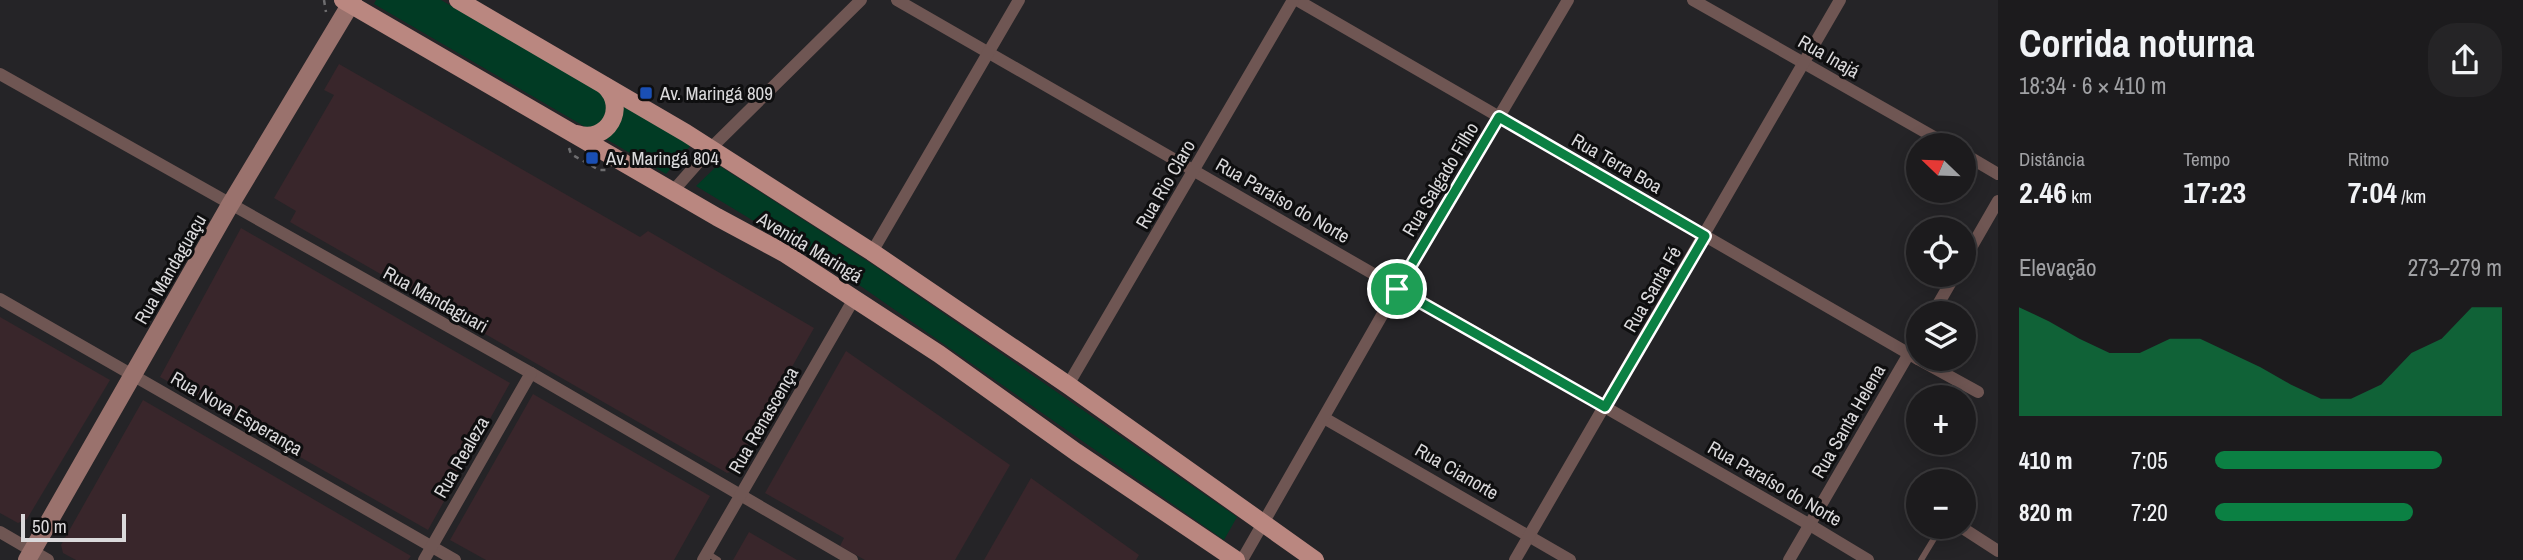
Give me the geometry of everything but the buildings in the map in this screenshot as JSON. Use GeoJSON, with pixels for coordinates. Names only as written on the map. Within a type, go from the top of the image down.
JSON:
{"type":"FeatureCollection","features":[{"type":"Feature","properties":{"kind":"main road","name":"Avenida Maringá"},"geometry":{"type":"LineString","coordinates":[[458,0],[711,148],[872,252],[1069,385],[1315,560]]}},
{"type":"Feature","properties":{"kind":"main road","name":"Avenida Maringá"},"geometry":{"type":"LineString","coordinates":[[349,2],[784,253],[855,298],[1239,560]]}},
{"type":"Feature","properties":{"kind":"main road"},"geometry":{"type":"LineString","coordinates":[[573,132],[583,136],[594,135],[604,131],[612,123],[615,102],[611,92],[603,85]]}},
{"type":"Feature","properties":{"kind":"street"},"geometry":{"type":"LineString","coordinates":[[673,191],[711,148],[861,0]]}},
{"type":"Feature","properties":{"kind":"street","name":"Rua Paraíso do Norte"},"geometry":{"type":"LineString","coordinates":[[897,0],[1868,560]]}},
{"type":"Feature","properties":{"kind":"street"},"geometry":{"type":"LineString","coordinates":[[872,252],[1019,0]]}},
{"type":"Feature","properties":{"kind":"street","name":"Rua Terra Boa"},"geometry":{"type":"LineString","coordinates":[[1295,0],[1906,352]]}},
{"type":"Feature","properties":{"kind":"street","name":"Rua Rio Claro"},"geometry":{"type":"LineString","coordinates":[[1069,385],[1295,0]]}},
{"type":"Feature","properties":{"kind":"street","name":"Rua Salgado Filho"},"geometry":{"type":"LineString","coordinates":[[1239,560],[1567,0]]}},
{"type":"Feature","properties":{"kind":"street","name":"Rua Inajá"},"geometry":{"type":"LineString","coordinates":[[1693,0],[1927,133]]}},
{"type":"Feature","properties":{"kind":"street","name":"Rua Santa Fé"},"geometry":{"type":"LineString","coordinates":[[1515,560],[1840,0]]}},
{"type":"Feature","properties":{"kind":"street","name":"Rua Mandaguaçu"},"geometry":{"type":"LineString","coordinates":[[30,555],[349,2]]}},
{"type":"Feature","properties":{"kind":"street","name":"Rua Mandaguari"},"geometry":{"type":"LineString","coordinates":[[0,74],[531,373],[852,560]]}},
{"type":"Feature","properties":{"kind":"street"},"geometry":{"type":"LineString","coordinates":[[1976,161],[1998,174]]}},
{"type":"Feature","properties":{"kind":"street"},"geometry":{"type":"LineString","coordinates":[[1976,239],[1998,201]]}},
{"type":"Feature","properties":{"kind":"street","name":"Rua Renascença"},"geometry":{"type":"LineString","coordinates":[[709,558],[855,298]]}},
{"type":"Feature","properties":{"kind":"street","name":"Rua Nova Esperança"},"geometry":{"type":"LineString","coordinates":[[0,299],[455,560]]}},
{"type":"Feature","properties":{"kind":"street","name":"Rua Santa Helena"},"geometry":{"type":"LineString","coordinates":[[1790,560],[1906,371]]}},
{"type":"Feature","properties":{"kind":"street","name":"Rua Terra Boa"},"geometry":{"type":"LineString","coordinates":[[1940,371],[1978,392]]}},
{"type":"Feature","properties":{"kind":"street","name":"Rua Realeza"},"geometry":{"type":"LineString","coordinates":[[424,560],[531,373]]}},
{"type":"Feature","properties":{"kind":"street","name":"Rua Cianorte"},"geometry":{"type":"LineString","coordinates":[[1324,418],[1570,560]]}},
{"type":"Feature","properties":{"kind":"street"},"geometry":{"type":"LineString","coordinates":[[0,532],[30,555],[48,560]]}},
{"type":"Feature","properties":{"kind":"street"},"geometry":{"type":"LineString","coordinates":[[1976,537],[1998,551]]}},
{"type":"Feature","properties":{"kind":"lane"},"geometry":{"type":"LineString","coordinates":[[1921,560],[1934,539]]}},
{"type":"Feature","properties":{"kind":"shaded area"},"geometry":{"type":"Polygon","coordinates":[[[339,64],[640,237],[648,231],[814,328],[733,471],[727,473],[290,222],[296,211],[274,198],[334,95],[324,90],[339,64]]]}},
{"type":"Feature","properties":{"kind":"shaded area"},"geometry":{"type":"Polygon","coordinates":[[[241,228],[510,383],[428,530],[160,377],[241,228]]]}},
{"type":"Feature","properties":{"kind":"shaded area"},"geometry":{"type":"Polygon","coordinates":[[[0,317],[110,380],[27,519],[18,523],[0,513],[0,317]]]}},
{"type":"Feature","properties":{"kind":"shaded area"},"geometry":{"type":"Polygon","coordinates":[[[846,351],[1010,465],[955,560],[865,560],[840,546],[844,538],[765,493],[846,351]]]}},
{"type":"Feature","properties":{"kind":"shaded area"},"geometry":{"type":"Polygon","coordinates":[[[533,394],[710,496],[674,560],[486,560],[450,540],[533,394]]]}},
{"type":"Feature","properties":{"kind":"shaded area"},"geometry":{"type":"Polygon","coordinates":[[[143,400],[411,556],[408,560],[76,560],[63,553],[61,545],[143,400]]]}},
{"type":"Feature","properties":{"kind":"shaded area"},"geometry":{"type":"Polygon","coordinates":[[[1031,478],[1139,555],[1136,560],[984,560],[1031,478]]]}},
{"type":"Feature","properties":{"kind":"shaded area"},"geometry":{"type":"Polygon","coordinates":[[[749,532],[797,560],[733,560],[749,532]]]}},
{"type":"Feature","properties":{"kind":"green space"},"geometry":{"type":"Polygon","coordinates":[[[376,0],[441,0],[691,145],[666,174],[374,4],[376,0]]]}},
{"type":"Feature","properties":{"kind":"green space"},"geometry":{"type":"Polygon","coordinates":[[[718,165],[878,268],[1237,517],[1224,540],[862,287],[696,186],[718,165]]]}},
{"type":"Feature","properties":{"kind":"place","name":"Av. Maringá 809"},"geometry":{"type":"Point","coordinates":[646,93]}},
{"type":"Feature","properties":{"kind":"place","name":"Av. Maringá 804"},"geometry":{"type":"Point","coordinates":[592,158]}},
{"type":"Feature","properties":{"kind":"route"},"geometry":{"type":"LineString","coordinates":[[1499,117],[1705,236],[1605,407],[1397,289],[1499,117]]}}]}
